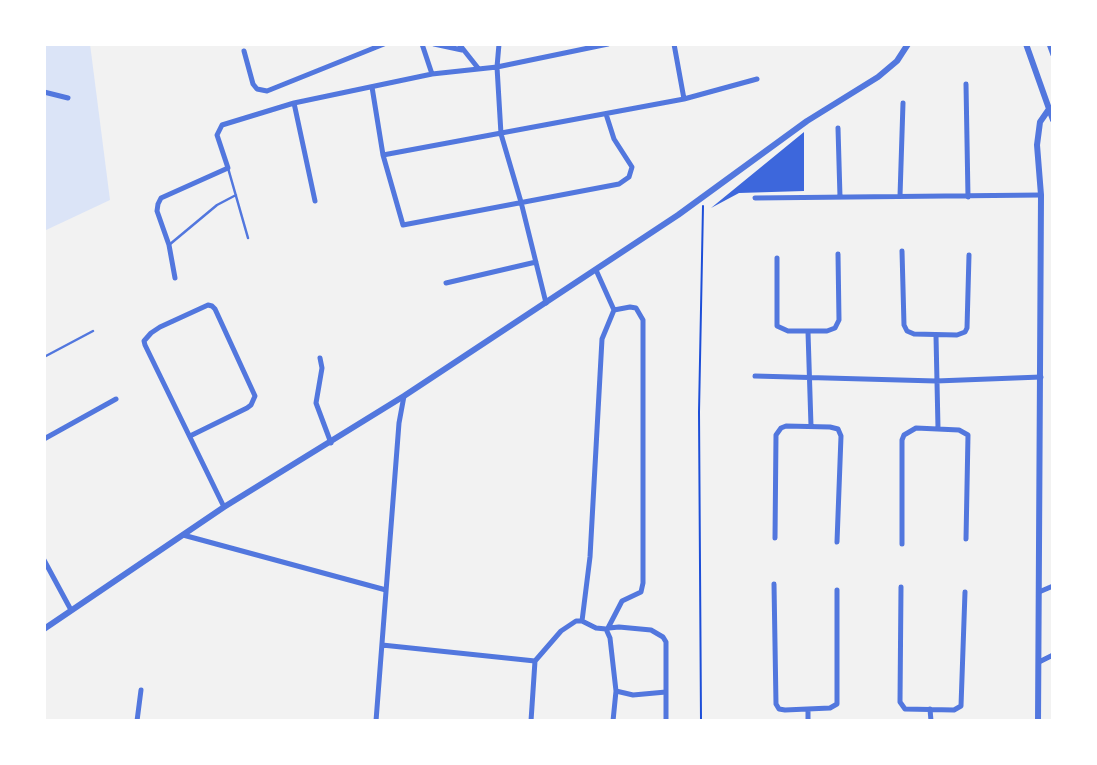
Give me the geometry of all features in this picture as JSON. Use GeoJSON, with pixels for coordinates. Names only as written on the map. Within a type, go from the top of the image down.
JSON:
{"type":"FeatureCollection","features":[{"type":"Feature","properties":{"kind":"street"},"geometry":{"type":"LineString","coordinates":[[244,51],[253,84],[257,89],[267,91],[384,44]]}},
{"type":"Feature","properties":{"kind":"street"},"geometry":{"type":"LineString","coordinates":[[422,44],[432,74]]}},
{"type":"Feature","properties":{"kind":"street"},"geometry":{"type":"LineString","coordinates":[[434,44],[463,50]]}},
{"type":"Feature","properties":{"kind":"street"},"geometry":{"type":"LineString","coordinates":[[459,44],[478,68]]}},
{"type":"Feature","properties":{"kind":"street"},"geometry":{"type":"LineString","coordinates":[[499,44],[497,67],[501,134],[546,303]]}},
{"type":"Feature","properties":{"kind":"street"},"geometry":{"type":"LineString","coordinates":[[176,278],[169,244],[157,211],[159,201],[228,168],[218,135],[222,125],[294,103],[432,74],[497,67],[608,44]]}},
{"type":"Feature","properties":{"kind":"street"},"geometry":{"type":"LineString","coordinates":[[674,44],[684,99]]}},
{"type":"Feature","properties":{"kind":"street"},"geometry":{"type":"LineString","coordinates":[[44,629],[182,534],[331,443],[596,270],[807,121],[878,77],[897,61],[908,44]]}},
{"type":"Feature","properties":{"kind":"street"},"geometry":{"type":"LineString","coordinates":[[1026,44],[1053,120]]}},
{"type":"Feature","properties":{"kind":"street"},"geometry":{"type":"LineString","coordinates":[[1049,44],[1053,55]]}},
{"type":"Feature","properties":{"kind":"street"},"geometry":{"type":"LineString","coordinates":[[383,155],[684,99],[757,79]]}},
{"type":"Feature","properties":{"kind":"street"},"geometry":{"type":"LineString","coordinates":[[966,84],[968,197]]}},
{"type":"Feature","properties":{"kind":"street"},"geometry":{"type":"LineString","coordinates":[[372,87],[383,155],[403,225],[619,184],[629,177],[632,167],[614,139],[606,114]]}},
{"type":"Feature","properties":{"kind":"street"},"geometry":{"type":"LineString","coordinates":[[44,93],[68,98]]}},
{"type":"Feature","properties":{"kind":"street"},"geometry":{"type":"LineString","coordinates":[[1038,721],[1041,195],[1037,132],[1053,101]]}},
{"type":"Feature","properties":{"kind":"street"},"geometry":{"type":"LineString","coordinates":[[294,103],[315,201]]}},
{"type":"Feature","properties":{"kind":"street"},"geometry":{"type":"LineString","coordinates":[[900,196],[903,103]]}},
{"type":"Feature","properties":{"kind":"street"},"geometry":{"type":"LineString","coordinates":[[838,128],[840,197]]}},
{"type":"Feature","properties":{"kind":"street"},"geometry":{"type":"LineString","coordinates":[[755,198],[1041,195]]}},
{"type":"Feature","properties":{"kind":"street"},"geometry":{"type":"LineString","coordinates":[[902,251],[904,325],[910,333],[936,336],[962,334],[967,328],[969,255]]}},
{"type":"Feature","properties":{"kind":"street"},"geometry":{"type":"LineString","coordinates":[[777,258],[778,326],[788,331],[832,331],[838,324],[838,254]]}},
{"type":"Feature","properties":{"kind":"street"},"geometry":{"type":"LineString","coordinates":[[446,283],[536,262]]}},
{"type":"Feature","properties":{"kind":"street"},"geometry":{"type":"LineString","coordinates":[[582,621],[590,557],[602,339],[614,310],[596,270]]}},
{"type":"Feature","properties":{"kind":"street"},"geometry":{"type":"LineString","coordinates":[[190,436],[247,408],[255,396],[215,309],[208,305],[150,332],[144,341],[224,507]]}},
{"type":"Feature","properties":{"kind":"street"},"geometry":{"type":"LineString","coordinates":[[613,721],[616,691],[607,629],[622,601],[641,593],[643,583],[643,320],[636,308],[614,310]]}},
{"type":"Feature","properties":{"kind":"street"},"geometry":{"type":"LineString","coordinates":[[808,332],[811,426]]}},
{"type":"Feature","properties":{"kind":"street"},"geometry":{"type":"LineString","coordinates":[[936,336],[938,428]]}},
{"type":"Feature","properties":{"kind":"street"},"geometry":{"type":"LineString","coordinates":[[320,358],[322,368],[316,403],[331,443]]}},
{"type":"Feature","properties":{"kind":"street"},"geometry":{"type":"LineString","coordinates":[[755,376],[936,381],[1041,377]]}},
{"type":"Feature","properties":{"kind":"street"},"geometry":{"type":"LineString","coordinates":[[376,721],[398,437],[404,396]]}},
{"type":"Feature","properties":{"kind":"street"},"geometry":{"type":"LineString","coordinates":[[44,439],[116,399]]}},
{"type":"Feature","properties":{"kind":"street"},"geometry":{"type":"LineString","coordinates":[[775,538],[776,435],[786,426],[811,426],[834,428],[841,436],[837,542]]}},
{"type":"Feature","properties":{"kind":"street"},"geometry":{"type":"LineString","coordinates":[[902,544],[902,440],[904,435],[916,428],[963,430],[970,439],[966,539]]}},
{"type":"Feature","properties":{"kind":"street"},"geometry":{"type":"LineString","coordinates":[[182,534],[386,590]]}},
{"type":"Feature","properties":{"kind":"street"},"geometry":{"type":"LineString","coordinates":[[44,560],[71,610]]}},
{"type":"Feature","properties":{"kind":"street"},"geometry":{"type":"LineString","coordinates":[[774,584],[776,704],[781,710],[830,708],[837,704],[837,590]]}},
{"type":"Feature","properties":{"kind":"street"},"geometry":{"type":"LineString","coordinates":[[1039,592],[1053,586]]}},
{"type":"Feature","properties":{"kind":"street"},"geometry":{"type":"LineString","coordinates":[[901,587],[900,702],[905,709],[957,709],[962,703],[965,592]]}},
{"type":"Feature","properties":{"kind":"street"},"geometry":{"type":"LineString","coordinates":[[531,721],[535,661],[561,631],[576,621],[596,628],[619,626],[651,630],[660,634],[666,642],[666,721]]}},
{"type":"Feature","properties":{"kind":"street"},"geometry":{"type":"LineString","coordinates":[[382,645],[535,661]]}},
{"type":"Feature","properties":{"kind":"street"},"geometry":{"type":"LineString","coordinates":[[1039,662],[1053,655]]}},
{"type":"Feature","properties":{"kind":"street"},"geometry":{"type":"LineString","coordinates":[[137,721],[141,690]]}},
{"type":"Feature","properties":{"kind":"street"},"geometry":{"type":"LineString","coordinates":[[616,691],[632,695],[666,692]]}},
{"type":"Feature","properties":{"kind":"street"},"geometry":{"type":"LineString","coordinates":[[930,709],[931,721]]}},
{"type":"Feature","properties":{"kind":"street"},"geometry":{"type":"LineString","coordinates":[[808,710],[808,721]]}},
{"type":"Feature","properties":{"kind":"lane"},"geometry":{"type":"LineString","coordinates":[[228,168],[248,238]]}},
{"type":"Feature","properties":{"kind":"lane"},"geometry":{"type":"LineString","coordinates":[[169,244],[217,205],[236,195]]}},
{"type":"Feature","properties":{"kind":"lane"},"geometry":{"type":"LineString","coordinates":[[44,357],[93,331]]}},
{"type":"Feature","properties":{"kind":"path"},"geometry":{"type":"LineString","coordinates":[[701,198],[704,211],[699,412],[701,721]]}},
{"type":"Feature","properties":{"kind":"shaded area"},"geometry":{"type":"Polygon","coordinates":[[[44,44],[90,44],[110,200],[44,231],[44,44]]]}},
{"type":"Feature","properties":{"kind":"building"},"geometry":{"type":"Polygon","coordinates":[[[804,132],[804,191],[739,193],[711,208],[804,132]]]}}]}
